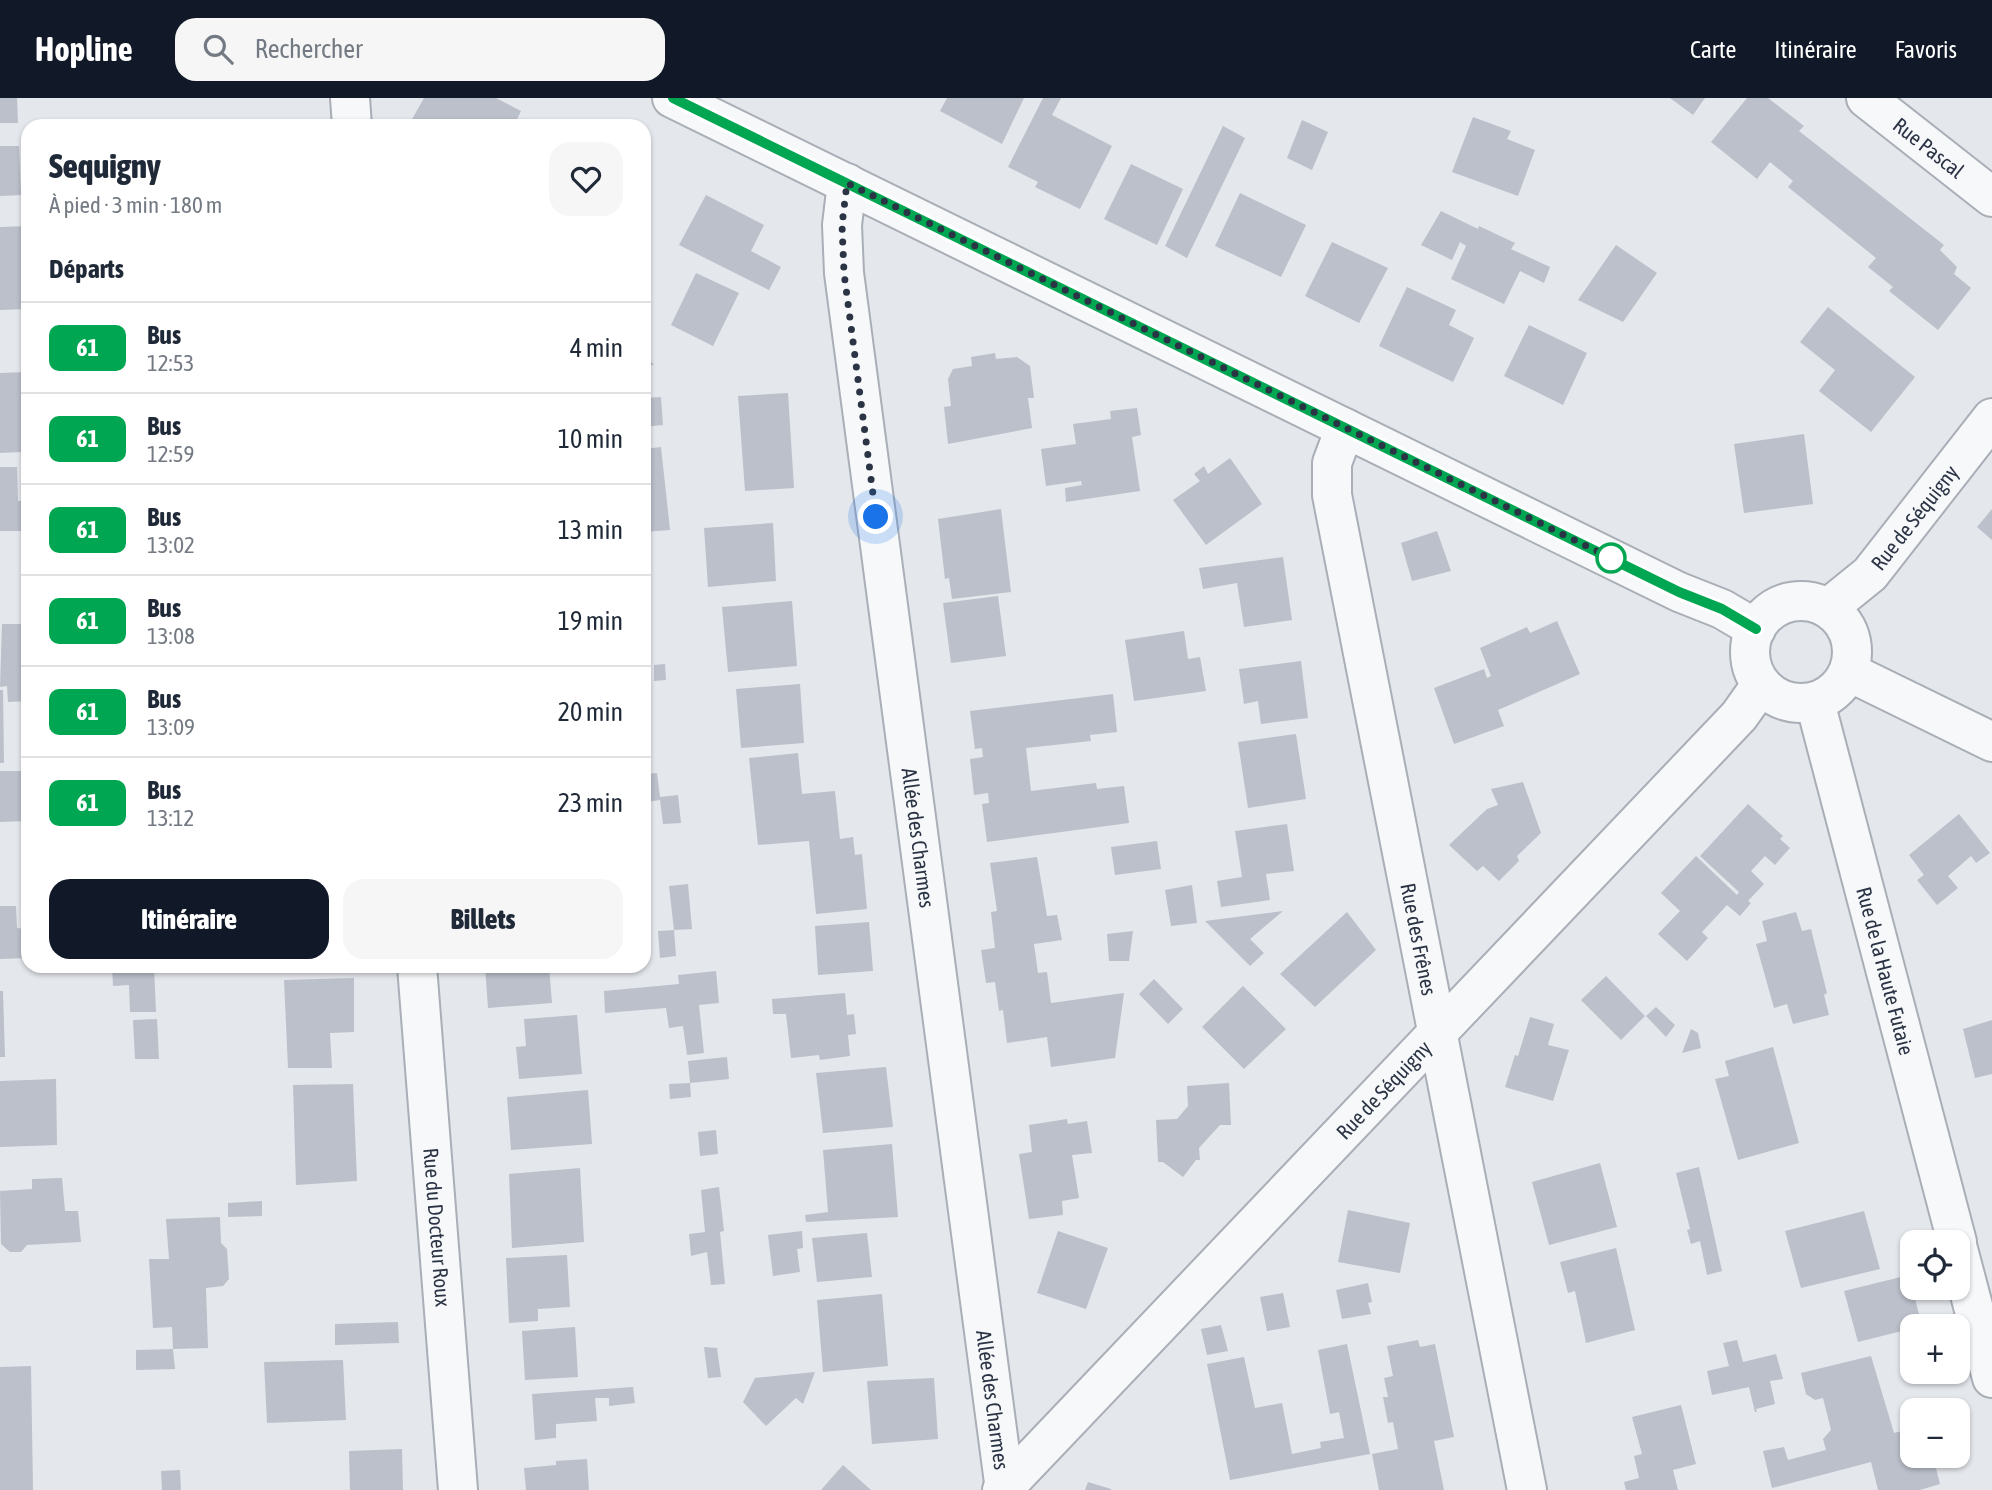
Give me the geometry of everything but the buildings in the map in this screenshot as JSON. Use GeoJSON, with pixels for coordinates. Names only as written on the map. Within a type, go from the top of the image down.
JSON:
{"type":"FeatureCollection","features":[{"type":"Feature","properties":{"kind":"street"},"geometry":{"type":"LineString","coordinates":[[350,98],[352,119]]}},
{"type":"Feature","properties":{"kind":"street"},"geometry":{"type":"LineString","coordinates":[[673,98],[1679,592],[1722,609],[1756,629]]}},
{"type":"Feature","properties":{"kind":"street","name":"Rue Pascal"},"geometry":{"type":"LineString","coordinates":[[1866,98],[1992,197]]}},
{"type":"Feature","properties":{"kind":"street","name":"Allée des Charmes"},"geometry":{"type":"LineString","coordinates":[[847,183],[842,225],[844,273],[1004,1489]]}},
{"type":"Feature","properties":{"kind":"street","name":"Rue de Séquigny"},"geometry":{"type":"LineString","coordinates":[[1828,608],[1870,574],[1992,418]]}},
{"type":"Feature","properties":{"kind":"street","name":"Rue des Frênes"},"geometry":{"type":"LineString","coordinates":[[1345,428],[1332,463],[1332,495],[1527,1490]]}},
{"type":"Feature","properties":{"kind":"street"},"geometry":{"type":"LineString","coordinates":[[1795,601],[1812,602],[1828,608],[1842,620],[1850,636],[1853,654],[1849,671],[1835,691],[1815,702],[1795,704],[1777,697],[1762,685],[1754,672],[1750,657],[1756,629],[1766,615],[1779,606],[1795,601]]}},
{"type":"Feature","properties":{"kind":"street"},"geometry":{"type":"LineString","coordinates":[[1849,671],[1992,743]]}},
{"type":"Feature","properties":{"kind":"street","name":"Rue de Séquigny"},"geometry":{"type":"LineString","coordinates":[[1004,1489],[1739,716],[1762,685]]}},
{"type":"Feature","properties":{"kind":"street","name":"Rue de la Haute Futaie"},"geometry":{"type":"LineString","coordinates":[[1815,702],[1954,1230]]}},
{"type":"Feature","properties":{"kind":"street","name":"Rue du Docteur Roux"},"geometry":{"type":"LineString","coordinates":[[418,973],[458,1490]]}},
{"type":"Feature","properties":{"kind":"street"},"geometry":{"type":"LineString","coordinates":[[1970,1295],[1992,1378]]}},
{"type":"Feature","properties":{"kind":"bus line","name":"61"},"geometry":{"type":"LineString","coordinates":[[673,98],[1679,592],[1722,609],[1756,629]]}},
{"type":"Feature","properties":{"kind":"route"},"geometry":{"type":"LineString","coordinates":[[876,517],[844,273],[842,225],[847,183],[1611,558]]}}]}
